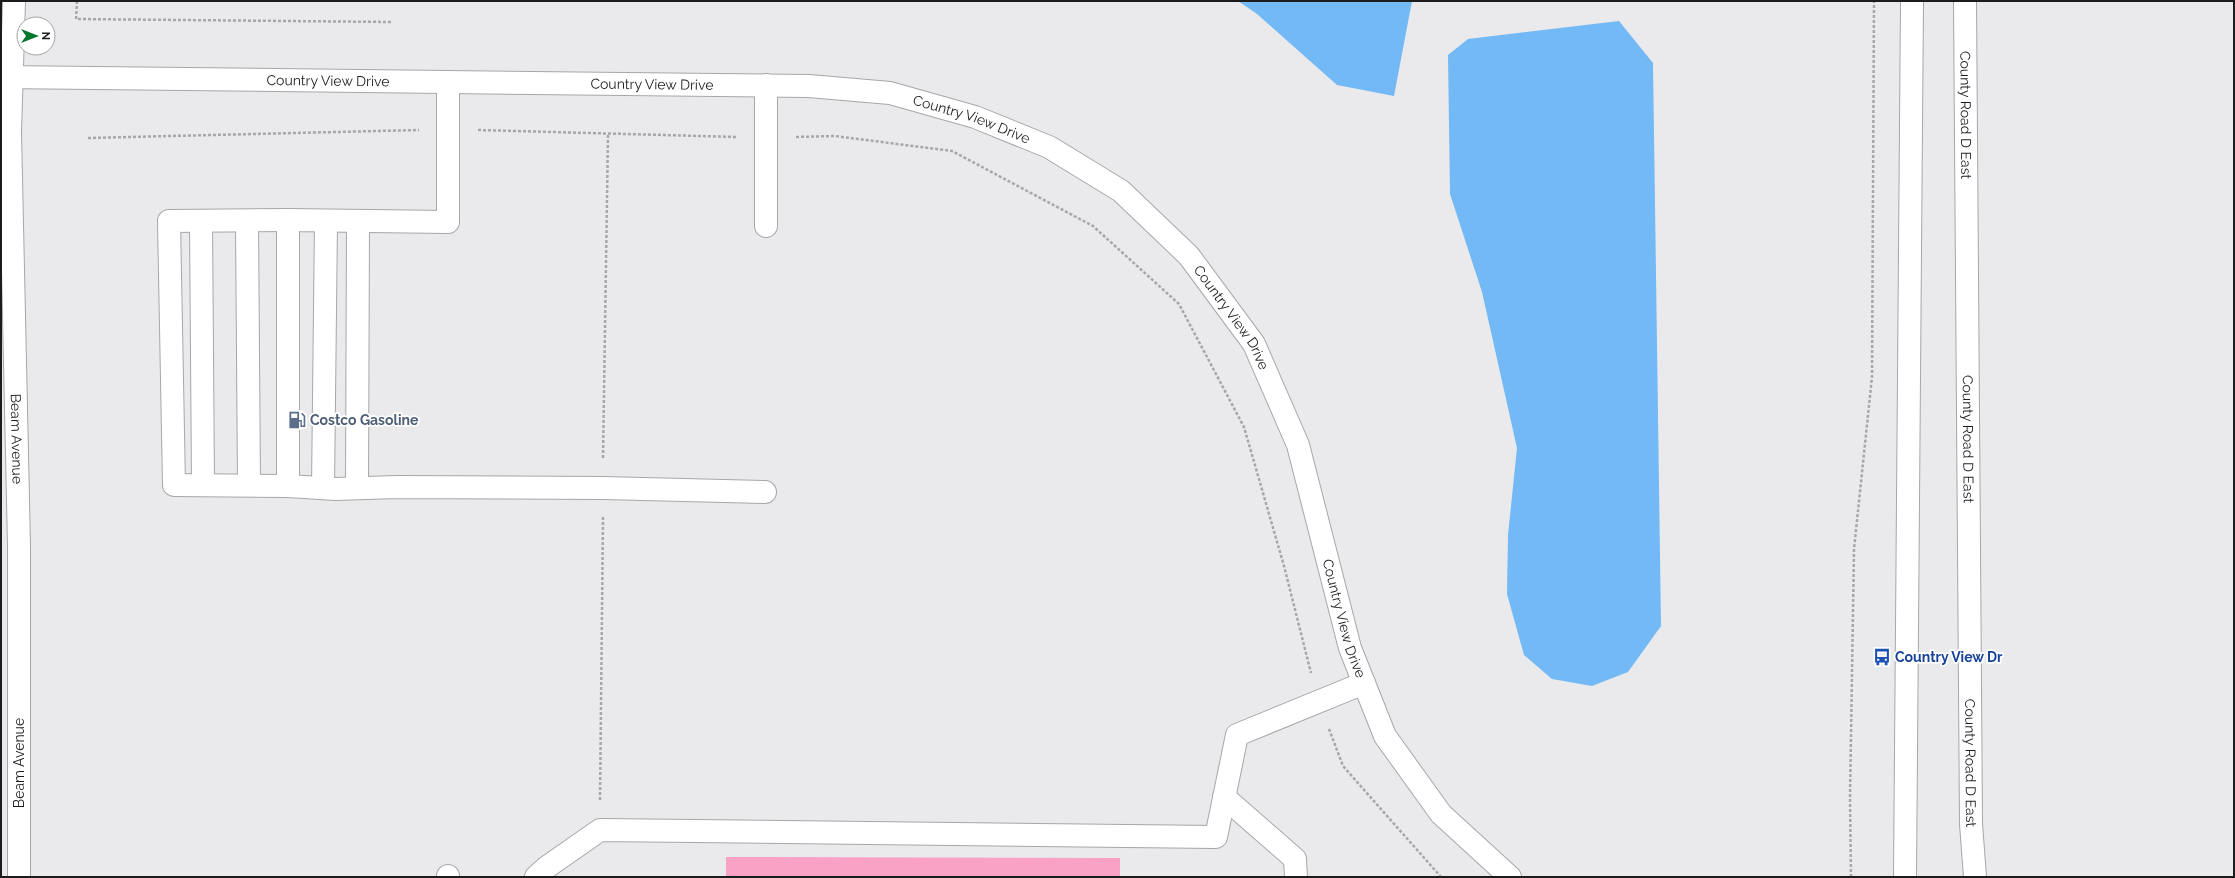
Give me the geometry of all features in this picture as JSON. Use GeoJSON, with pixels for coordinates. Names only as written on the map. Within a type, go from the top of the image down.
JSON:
{"type":"FeatureCollection","features":[{"type":"Feature","properties":{"kind":"street","name":"Beam Avenue"},"geometry":{"type":"LineString","coordinates":[[14,1],[6,77],[10,140],[19,546],[19,877]]}},
{"type":"Feature","properties":{"kind":"street"},"geometry":{"type":"LineString","coordinates":[[1905,877],[1912,1]]}},
{"type":"Feature","properties":{"kind":"street","name":"County Road D East"},"geometry":{"type":"LineString","coordinates":[[1965,1],[1971,816],[1975,877]]}},
{"type":"Feature","properties":{"kind":"street","name":"Country View Drive"},"geometry":{"type":"LineString","coordinates":[[6,77],[809,86],[890,93],[975,117],[1048,147],[1121,191],[1189,256],[1254,344],[1298,446],[1350,648],[1385,736],[1441,814],[1510,877]]}},
{"type":"Feature","properties":{"kind":"street"},"geometry":{"type":"LineString","coordinates":[[448,82],[448,222],[288,220],[169,221],[174,485],[249,485],[323,488],[603,488],[765,492]]}},
{"type":"Feature","properties":{"kind":"street"},"geometry":{"type":"LineString","coordinates":[[766,86],[766,226]]}},
{"type":"Feature","properties":{"kind":"street"},"geometry":{"type":"LineString","coordinates":[[288,220],[288,486]]}},
{"type":"Feature","properties":{"kind":"street"},"geometry":{"type":"LineString","coordinates":[[202,221],[203,485]]}},
{"type":"Feature","properties":{"kind":"street"},"geometry":{"type":"LineString","coordinates":[[247,221],[249,485]]}},
{"type":"Feature","properties":{"kind":"street"},"geometry":{"type":"LineString","coordinates":[[323,488],[326,221]]}},
{"type":"Feature","properties":{"kind":"street"},"geometry":{"type":"LineString","coordinates":[[357,488],[358,221]]}},
{"type":"Feature","properties":{"kind":"street"},"geometry":{"type":"LineString","coordinates":[[536,877],[547,867],[600,830],[1216,837],[1237,735],[1364,683]]}},
{"type":"Feature","properties":{"kind":"street"},"geometry":{"type":"LineString","coordinates":[[1224,796],[1296,859],[1296,877]]}},
{"type":"Feature","properties":{"kind":"path"},"geometry":{"type":"LineString","coordinates":[[77,1],[76,19],[392,22]]}},
{"type":"Feature","properties":{"kind":"path"},"geometry":{"type":"LineString","coordinates":[[1851,877],[1850,798],[1854,549],[1872,377],[1874,1]]}},
{"type":"Feature","properties":{"kind":"path"},"geometry":{"type":"LineString","coordinates":[[88,138],[448,130],[766,137],[835,136],[952,151],[1093,226],[1179,304],[1244,427],[1284,566],[1318,702],[1343,766],[1441,877]]}},
{"type":"Feature","properties":{"kind":"water"},"geometry":{"type":"Polygon","coordinates":[[[1238,1],[1412,1],[1394,96],[1337,85],[1257,14],[1238,1]]]}},
{"type":"Feature","properties":{"kind":"water"},"geometry":{"type":"Polygon","coordinates":[[[1619,21],[1653,63],[1661,626],[1628,672],[1592,686],[1552,679],[1524,655],[1507,594],[1508,535],[1517,448],[1482,292],[1450,194],[1448,55],[1468,39],[1619,21]]]}},
{"type":"Feature","properties":{"kind":"building"},"geometry":{"type":"Polygon","coordinates":[[[726,857],[1120,858],[1120,877],[598,877],[726,876],[726,857]]]}},
{"type":"Feature","properties":{"kind":"place","name":"Costco Gasoline"},"geometry":{"type":"Point","coordinates":[297,420]}},
{"type":"Feature","properties":{"kind":"place","name":"Country View Dr"},"geometry":{"type":"Point","coordinates":[1882,657]}}]}
